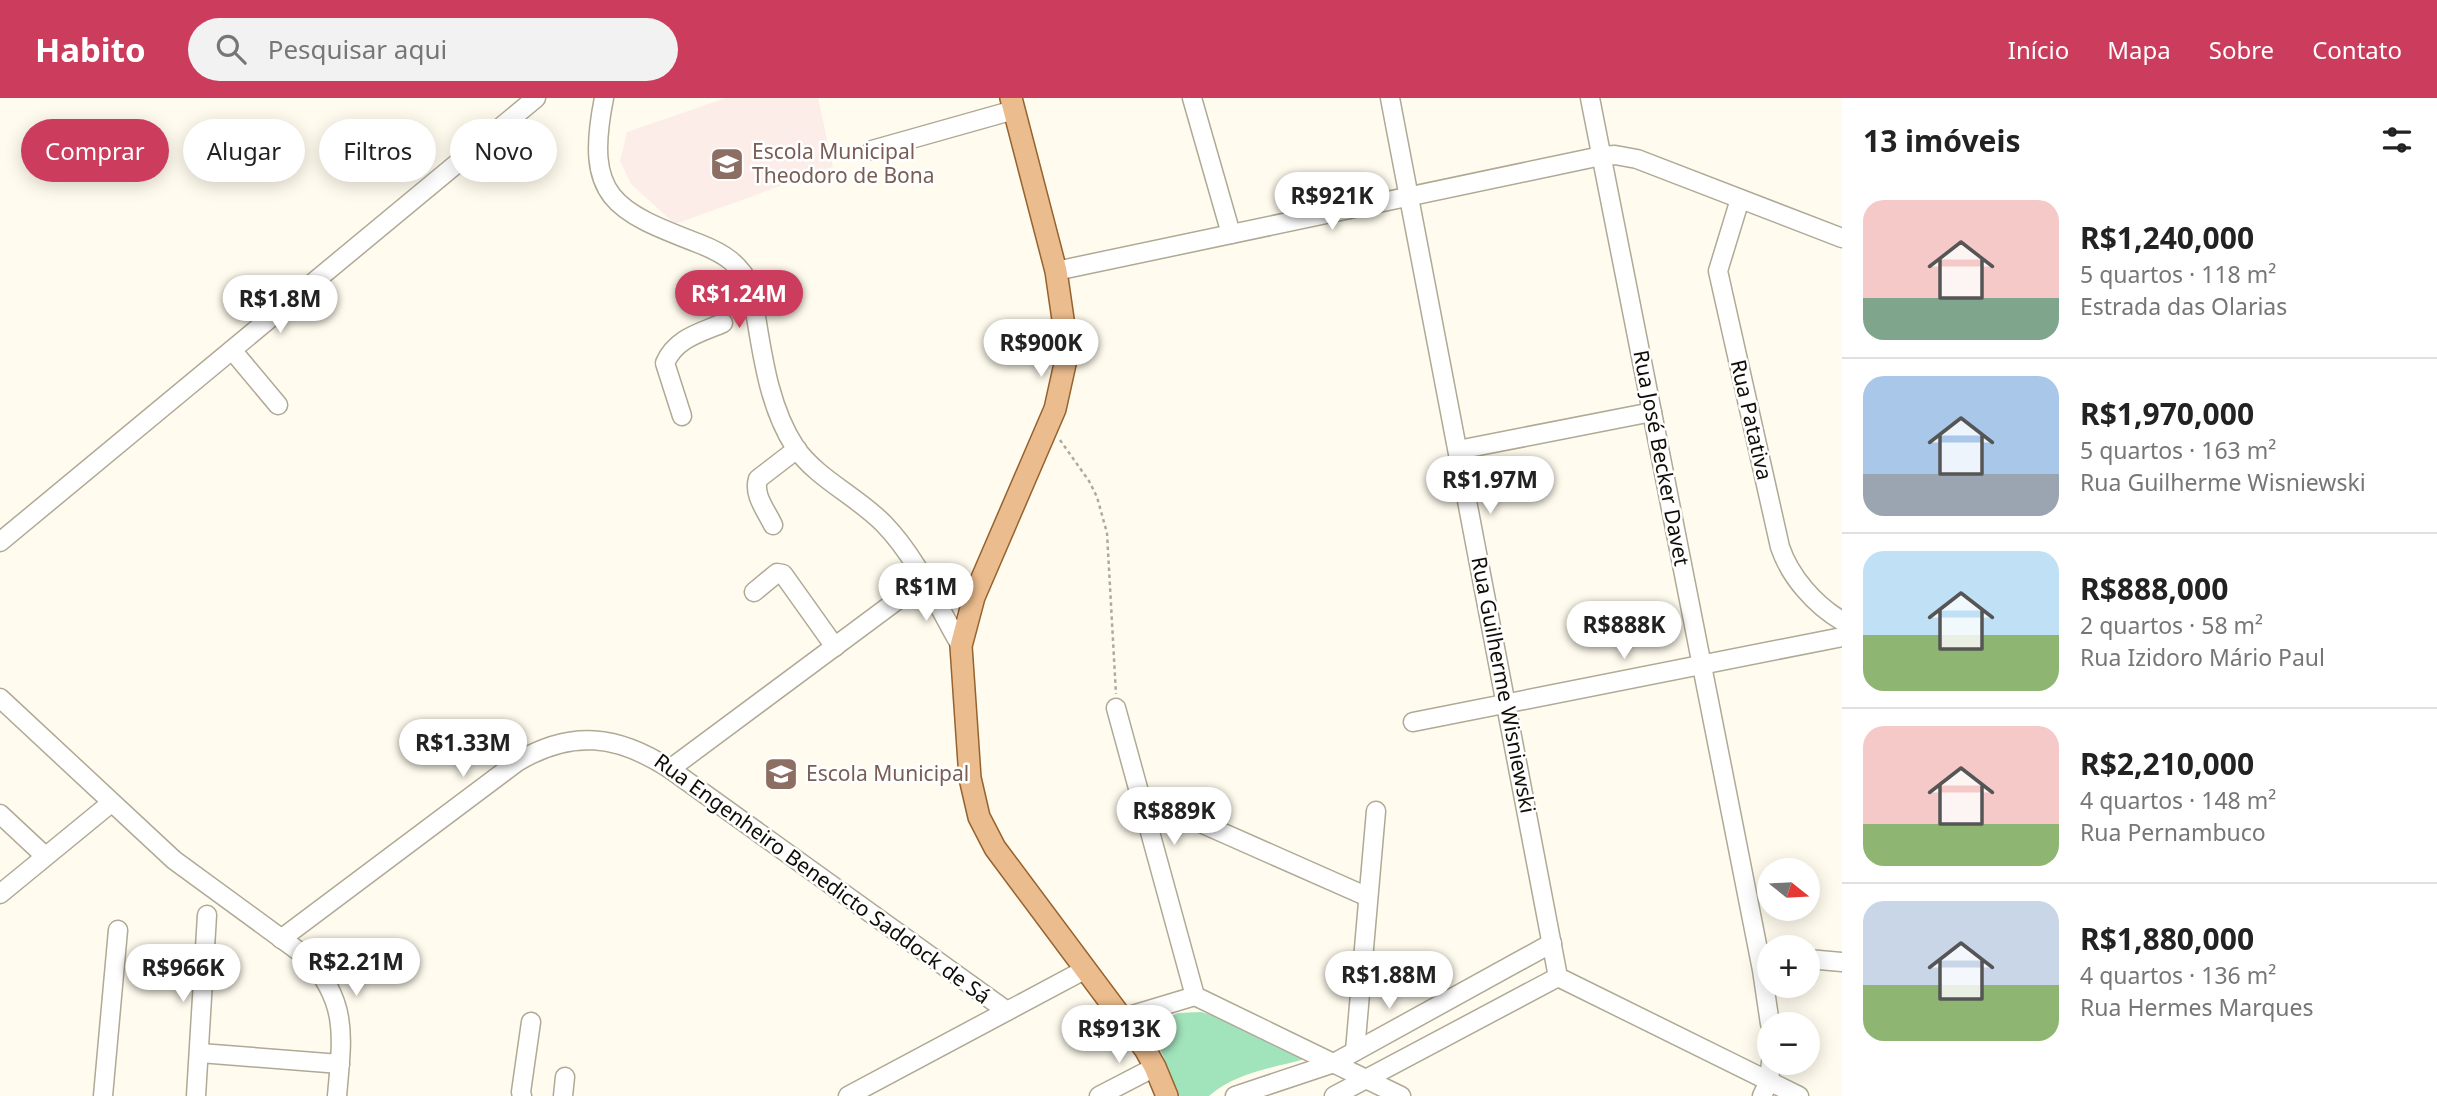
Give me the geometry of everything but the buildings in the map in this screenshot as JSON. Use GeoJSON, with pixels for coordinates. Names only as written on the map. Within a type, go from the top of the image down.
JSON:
{"type":"FeatureCollection","features":[{"type":"Feature","properties":{"kind":"main road"},"geometry":{"type":"LineString","coordinates":[[1013,104],[1056,271],[1065,333],[1065,364],[1061,390],[1049,425],[974,597],[961,646],[970,778],[979,817],[995,848],[1122,1018],[1155,1067],[1167,1096]]}},
{"type":"Feature","properties":{"kind":"street"},"geometry":{"type":"LineString","coordinates":[[0,542],[536,98]]}},
{"type":"Feature","properties":{"kind":"street"},"geometry":{"type":"LineString","coordinates":[[604,98],[597,140],[598,161],[609,192],[620,206],[635,218],[718,252],[746,275],[774,401],[797,449],[814,467],[884,524],[899,542],[961,646]]}},
{"type":"Feature","properties":{"kind":"street"},"geometry":{"type":"LineString","coordinates":[[1192,98],[1231,234]]}},
{"type":"Feature","properties":{"kind":"street","name":"Rua Guilherme Wisniewski"},"geometry":{"type":"LineString","coordinates":[[1390,98],[1558,977]]}},
{"type":"Feature","properties":{"kind":"street","name":"Rua José Becker Davet"},"geometry":{"type":"LineString","coordinates":[[1590,98],[1702,665],[1759,935]]}},
{"type":"Feature","properties":{"kind":"street"},"geometry":{"type":"LineString","coordinates":[[872,150],[1013,104]]}},
{"type":"Feature","properties":{"kind":"street"},"geometry":{"type":"LineString","coordinates":[[1056,271],[1615,155],[1637,159],[1842,238]]}},
{"type":"Feature","properties":{"kind":"street","name":"Rua Patativa"},"geometry":{"type":"LineString","coordinates":[[1740,199],[1718,271],[1780,547],[1791,571],[1811,597],[1842,621]]}},
{"type":"Feature","properties":{"kind":"street"},"geometry":{"type":"LineString","coordinates":[[682,416],[665,363],[680,342],[723,323]]}},
{"type":"Feature","properties":{"kind":"street"},"geometry":{"type":"LineString","coordinates":[[232,350],[278,405]]}},
{"type":"Feature","properties":{"kind":"street"},"geometry":{"type":"LineString","coordinates":[[1458,450],[1651,412]]}},
{"type":"Feature","properties":{"kind":"street"},"geometry":{"type":"LineString","coordinates":[[773,525],[757,493],[758,479],[797,449]]}},
{"type":"Feature","properties":{"kind":"street"},"geometry":{"type":"LineString","coordinates":[[754,592],[776,573],[783,574],[835,647]]}},
{"type":"Feature","properties":{"kind":"street"},"geometry":{"type":"LineString","coordinates":[[670,769],[923,581]]}},
{"type":"Feature","properties":{"kind":"street"},"geometry":{"type":"LineString","coordinates":[[1413,722],[1842,637]]}},
{"type":"Feature","properties":{"kind":"street"},"geometry":{"type":"LineString","coordinates":[[0,698],[111,803],[200,880],[315,966],[327,982],[340,1012],[337,1096]]}},
{"type":"Feature","properties":{"kind":"street"},"geometry":{"type":"LineString","coordinates":[[1116,708],[1195,996]]}},
{"type":"Feature","properties":{"kind":"street","name":"Rua Engenheiro Benedicto Saddock de Sá"},"geometry":{"type":"LineString","coordinates":[[281,939],[517,762],[554,745],[574,741],[600,741],[625,745],[670,769],[1007,1011]]}},
{"type":"Feature","properties":{"kind":"street"},"geometry":{"type":"LineString","coordinates":[[0,894],[111,803]]}},
{"type":"Feature","properties":{"kind":"street"},"geometry":{"type":"LineString","coordinates":[[1143,806],[1178,813],[1368,897]]}},
{"type":"Feature","properties":{"kind":"street"},"geometry":{"type":"LineString","coordinates":[[1355,1051],[1376,811]]}},
{"type":"Feature","properties":{"kind":"street"},"geometry":{"type":"LineString","coordinates":[[0,814],[46,856]]}},
{"type":"Feature","properties":{"kind":"street"},"geometry":{"type":"LineString","coordinates":[[196,1096],[207,915]]}},
{"type":"Feature","properties":{"kind":"street"},"geometry":{"type":"LineString","coordinates":[[103,1096],[118,930]]}},
{"type":"Feature","properties":{"kind":"street"},"geometry":{"type":"LineString","coordinates":[[1235,1096],[1334,1063],[1552,943]]}},
{"type":"Feature","properties":{"kind":"street"},"geometry":{"type":"LineString","coordinates":[[1820,960],[1842,962]]}},
{"type":"Feature","properties":{"kind":"street"},"geometry":{"type":"LineString","coordinates":[[848,1096],[1086,969]]}},
{"type":"Feature","properties":{"kind":"street"},"geometry":{"type":"LineString","coordinates":[[1334,1096],[1558,977],[1765,1089],[1799,1096]]}},
{"type":"Feature","properties":{"kind":"street"},"geometry":{"type":"LineString","coordinates":[[1122,1018],[1195,996],[1401,1096]]}},
{"type":"Feature","properties":{"kind":"street"},"geometry":{"type":"LineString","coordinates":[[522,1096],[531,1022]]}},
{"type":"Feature","properties":{"kind":"street"},"geometry":{"type":"LineString","coordinates":[[200,1052],[340,1064]]}},
{"type":"Feature","properties":{"kind":"street"},"geometry":{"type":"LineString","coordinates":[[1100,1096],[1155,1067]]}},
{"type":"Feature","properties":{"kind":"street"},"geometry":{"type":"LineString","coordinates":[[563,1096],[565,1077]]}},
{"type":"Feature","properties":{"kind":"path"},"geometry":{"type":"LineString","coordinates":[[1049,425],[1089,481],[1097,497],[1107,533],[1116,708]]}},
{"type":"Feature","properties":{"kind":"shaded area","name":"Escola Municipal Theodoro de Bona"},"geometry":{"type":"Polygon","coordinates":[[[726,98],[818,98],[833,167],[675,224],[631,184],[620,161],[627,132],[726,98]]]}},
{"type":"Feature","properties":{"kind":"green space"},"geometry":{"type":"Polygon","coordinates":[[[1201,1012],[1224,1019],[1305,1059],[1242,1077],[1209,1096],[1179,1096],[1162,1053],[1145,1027],[1178,1013],[1201,1012]]]}},
{"type":"Feature","properties":{"kind":"place","name":"Escola Municipal Theodoro de Bona"},"geometry":{"type":"Point","coordinates":[727,164]}},
{"type":"Feature","properties":{"kind":"place","name":"Escola Municipal"},"geometry":{"type":"Point","coordinates":[781,774]}}]}
